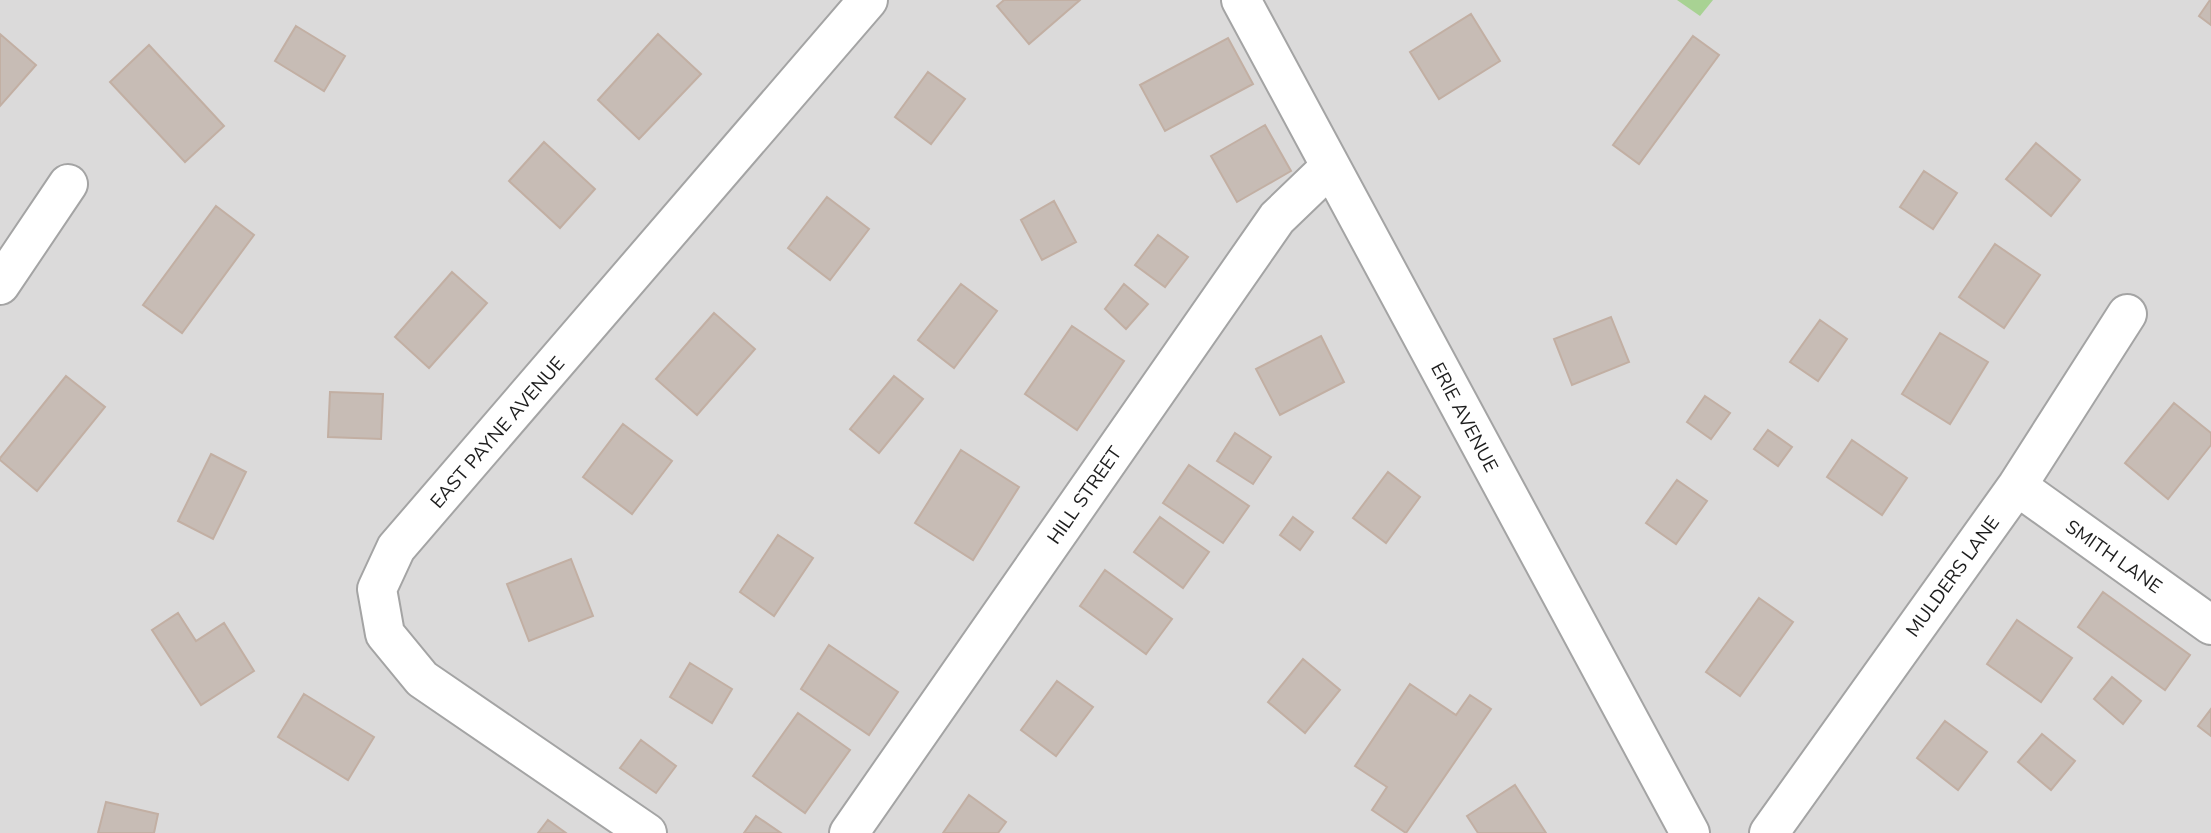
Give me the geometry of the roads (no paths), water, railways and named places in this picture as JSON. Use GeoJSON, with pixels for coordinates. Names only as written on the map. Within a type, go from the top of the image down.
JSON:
{"type":"FeatureCollection","features":[{"type":"Feature","properties":{"kind":"street","name":"EAST PAYNE AVENUE"},"geometry":{"type":"LineString","coordinates":[[644,831],[422,679],[384,634],[377,589],[396,548],[868,0]]}},
{"type":"Feature","properties":{"kind":"street","name":"ERIE AVENUE"},"geometry":{"type":"LineString","coordinates":[[1241,0],[1690,833]]}},
{"type":"Feature","properties":{"kind":"street","name":"HILL STREET"},"geometry":{"type":"LineString","coordinates":[[849,833],[1277,218],[1330,167]]}},
{"type":"Feature","properties":{"kind":"street"},"geometry":{"type":"LineString","coordinates":[[0,285],[68,184]]}},
{"type":"Feature","properties":{"kind":"street","name":"MULDERS LANE"},"geometry":{"type":"LineString","coordinates":[[1769,833],[2017,486],[2127,314]]}},
{"type":"Feature","properties":{"kind":"street","name":"SMITH LANE"},"geometry":{"type":"LineString","coordinates":[[2017,486],[2211,625]]}}]}
